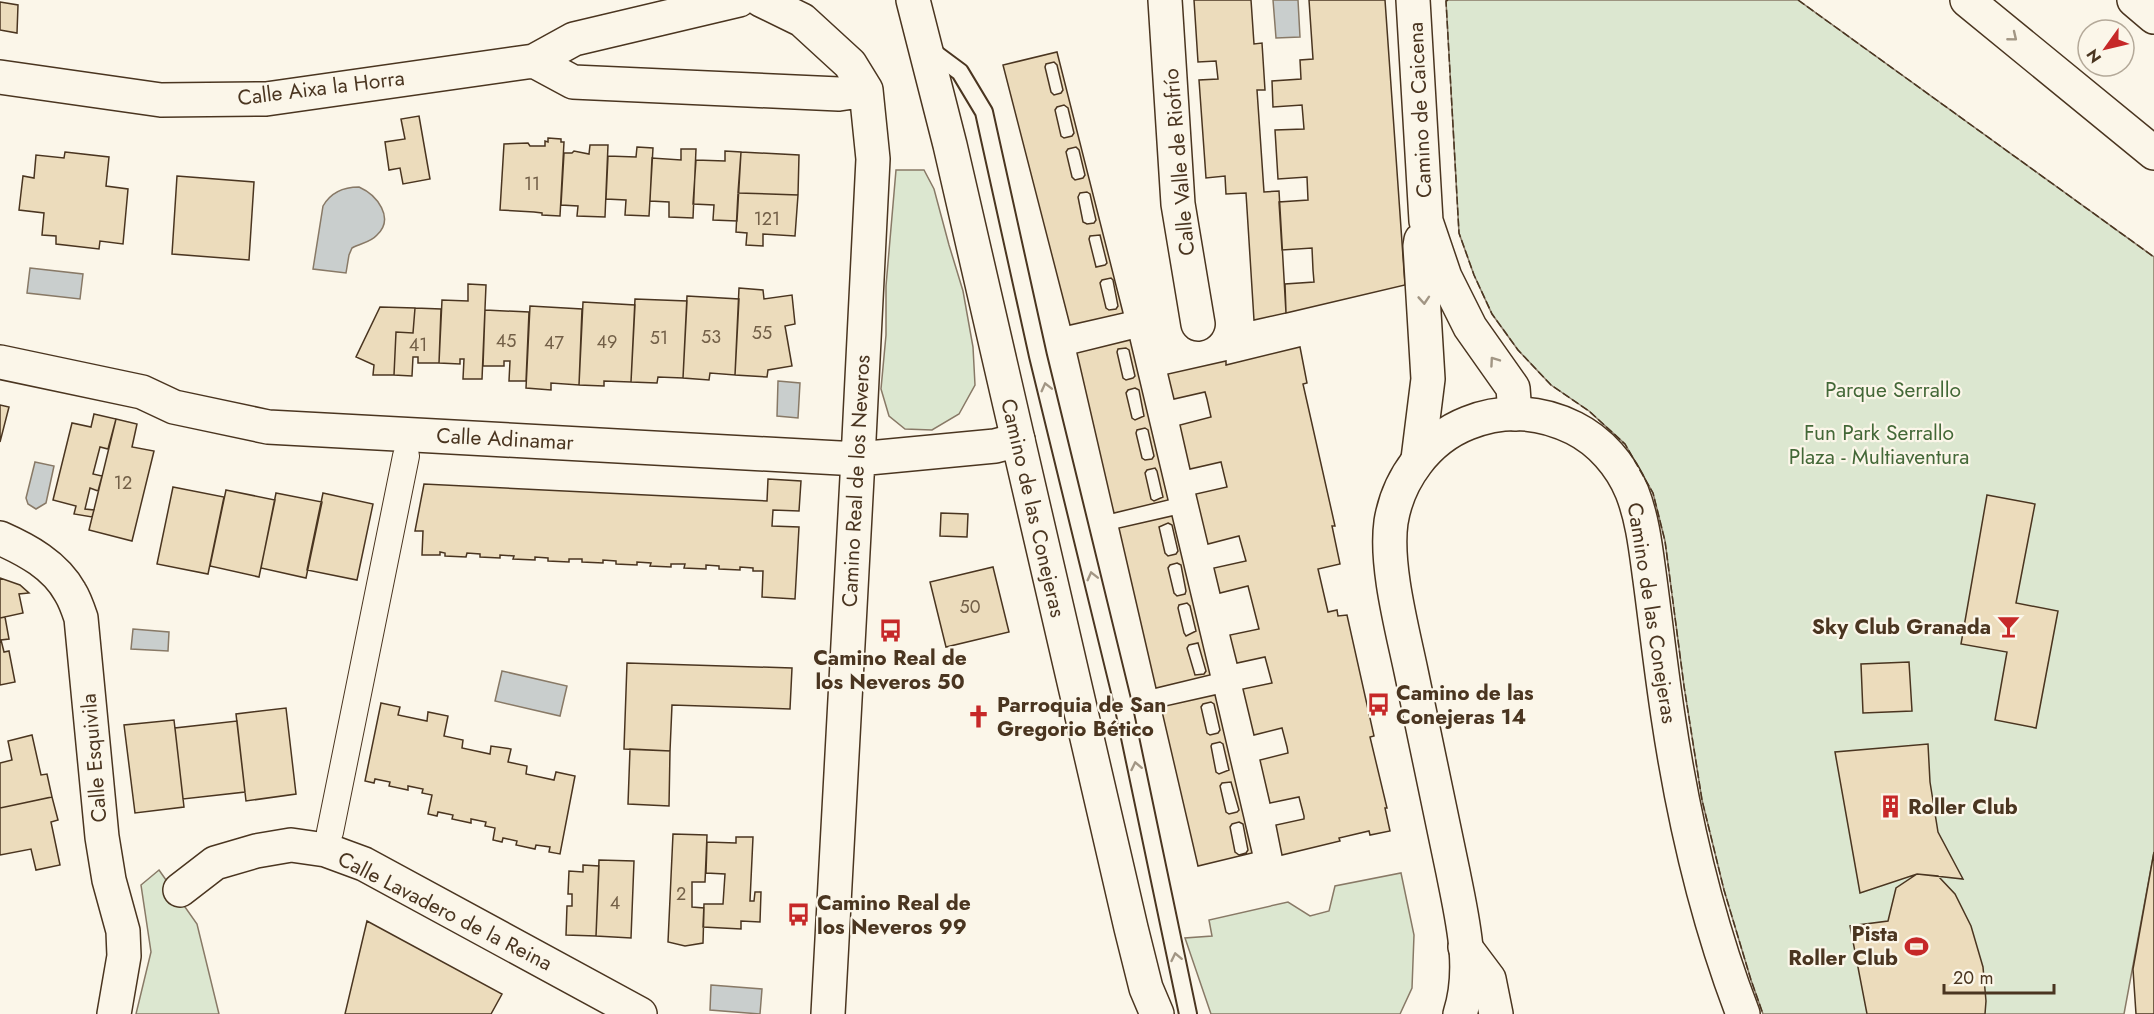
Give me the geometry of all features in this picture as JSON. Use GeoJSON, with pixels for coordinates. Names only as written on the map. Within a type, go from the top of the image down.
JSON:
{"type":"FeatureCollection","features":[{"type":"Feature","properties":{"kind":"main road","name":"Calle Aixa la Horra"},"geometry":{"type":"LineString","coordinates":[[0,77],[161,100],[266,99],[534,61],[574,39],[740,0]]}},
{"type":"Feature","properties":{"kind":"main road"},"geometry":{"type":"LineString","coordinates":[[771,4],[819,0]]}},
{"type":"Feature","properties":{"kind":"main road","name":"Camino de las Conejeras"},"geometry":{"type":"LineString","coordinates":[[913,0],[952,156],[1131,928],[1146,988],[1157,1014]]}},
{"type":"Feature","properties":{"kind":"main road","name":"Calle Valle de Riofrío"},"geometry":{"type":"LineString","coordinates":[[1165,0],[1178,204],[1198,324]]}},
{"type":"Feature","properties":{"kind":"main road","name":"Camino de Caicena"},"geometry":{"type":"LineString","coordinates":[[1413,0],[1426,221],[1445,277],[1470,327],[1513,388],[1515,414]]}},
{"type":"Feature","properties":{"kind":"main road"},"geometry":{"type":"LineString","coordinates":[[1967,0],[2154,153]]}},
{"type":"Feature","properties":{"kind":"main road"},"geometry":{"type":"LineString","coordinates":[[2134,0],[2154,17]]}},
{"type":"Feature","properties":{"kind":"main road","name":"Camino Real de los Neveros"},"geometry":{"type":"LineString","coordinates":[[771,4],[802,20],[850,64],[866,90],[873,159],[828,1014]]}},
{"type":"Feature","properties":{"kind":"main road"},"geometry":{"type":"LineString","coordinates":[[534,61],[573,82],[839,94],[866,90]]}},
{"type":"Feature","properties":{"kind":"main road","name":"Camino de Caicena"},"geometry":{"type":"LineString","coordinates":[[1419,459],[1428,379],[1420,246],[1426,221]]}},
{"type":"Feature","properties":{"kind":"main road"},"geometry":{"type":"LineString","coordinates":[[1426,339],[1470,327]]}},
{"type":"Feature","properties":{"kind":"main road","name":"Calle Adinamar"},"geometry":{"type":"LineString","coordinates":[[0,362],[142,392],[174,407],[268,427],[858,459],[995,446],[1018,440]]}},
{"type":"Feature","properties":{"kind":"main road","name":"Camino de Caicena"},"geometry":{"type":"LineString","coordinates":[[1428,379],[1459,427]]}},
{"type":"Feature","properties":{"kind":"main road","name":"Camino de las Conejeras"},"geometry":{"type":"LineString","coordinates":[[1460,1014],[1466,983],[1466,947],[1460,908],[1397,606],[1390,550],[1391,525],[1394,506],[1409,473],[1419,459],[1439,440],[1459,427],[1486,417],[1515,414],[1548,417],[1577,429],[1613,459],[1631,489],[1645,543],[1668,716],[1688,831],[1728,975],[1743,1014]]}},
{"type":"Feature","properties":{"kind":"main road","name":"Calle Esquivila"},"geometry":{"type":"LineString","coordinates":[[0,538],[22,547],[47,564],[70,591],[81,618],[102,837],[109,880],[123,931],[124,956],[114,1014]]}},
{"type":"Feature","properties":{"kind":"main road","name":"Calle Lavadero de la Reina"},"geometry":{"type":"LineString","coordinates":[[180,890],[215,863],[256,851],[291,845],[326,850],[364,864],[640,1014]]}},
{"type":"Feature","properties":{"kind":"main road"},"geometry":{"type":"LineString","coordinates":[[1466,947],[1489,979],[1496,1014]]}},
{"type":"Feature","properties":{"kind":"street"},"geometry":{"type":"LineString","coordinates":[[330,832],[405,456]]}},
{"type":"Feature","properties":{"kind":"lane"},"geometry":{"type":"LineString","coordinates":[[924,45],[960,72],[984,112],[1038,356],[1123,704],[1188,1014]]}},
{"type":"Feature","properties":{"kind":"green space","name":"Parque Serrallo"},"geometry":{"type":"Polygon","coordinates":[[[1798,0],[2154,257],[2154,852],[2124,1014],[1763,1014],[1724,890],[1702,800],[1665,541],[1653,493],[1625,444],[1589,411],[1551,385],[1518,350],[1492,314],[1474,275],[1459,233],[1446,1],[1798,0]]]}},
{"type":"Feature","properties":{"kind":"green space"},"geometry":{"type":"Polygon","coordinates":[[[896,170],[924,170],[934,189],[963,291],[973,347],[975,385],[959,414],[932,430],[905,429],[889,416],[881,389],[886,335],[886,286],[896,170]]]}},
{"type":"Feature","properties":{"kind":"green space"},"geometry":{"type":"Polygon","coordinates":[[[159,870],[197,924],[219,1014],[136,1014],[151,952],[141,885],[159,870]]]}},
{"type":"Feature","properties":{"kind":"green space"},"geometry":{"type":"Polygon","coordinates":[[[1401,873],[1414,935],[1412,988],[1400,1014],[1211,1014],[1185,938],[1212,936],[1209,920],[1288,902],[1310,916],[1329,911],[1335,886],[1401,873]]]}},
{"type":"Feature","properties":{"kind":"shaded area"},"geometry":{"type":"Polygon","coordinates":[[[1273,0],[1298,0],[1300,37],[1276,38],[1273,0]]]}},
{"type":"Feature","properties":{"kind":"shaded area"},"geometry":{"type":"Polygon","coordinates":[[[359,187],[372,195],[382,208],[384,221],[382,228],[371,240],[352,248],[346,273],[313,269],[323,206],[338,191],[359,187]]]}},
{"type":"Feature","properties":{"kind":"shaded area"},"geometry":{"type":"Polygon","coordinates":[[[30,268],[83,274],[80,299],[27,293],[30,268]]]}},
{"type":"Feature","properties":{"kind":"shaded area"},"geometry":{"type":"Polygon","coordinates":[[[778,381],[800,383],[798,418],[777,416],[778,381]]]}},
{"type":"Feature","properties":{"kind":"shaded area"},"geometry":{"type":"Polygon","coordinates":[[[35,462],[54,466],[46,503],[36,509],[28,504],[26,498],[35,462]]]}},
{"type":"Feature","properties":{"kind":"shaded area"},"geometry":{"type":"Polygon","coordinates":[[[133,629],[169,632],[168,651],[131,649],[133,629]]]}},
{"type":"Feature","properties":{"kind":"shaded area"},"geometry":{"type":"Polygon","coordinates":[[[502,671],[567,686],[560,716],[495,701],[502,671]]]}},
{"type":"Feature","properties":{"kind":"shaded area"},"geometry":{"type":"Polygon","coordinates":[[[711,985],[762,989],[760,1014],[710,1010],[711,985]]]}},
{"type":"Feature","properties":{"kind":"building"},"geometry":{"type":"Polygon","coordinates":[[[1194,0],[1251,0],[1254,44],[1262,43],[1265,90],[1257,90],[1264,192],[1279,191],[1286,313],[1254,320],[1246,193],[1226,194],[1225,176],[1206,178],[1199,80],[1218,79],[1216,61],[1198,62],[1194,0]]]}},
{"type":"Feature","properties":{"kind":"building"},"geometry":{"type":"Polygon","coordinates":[[[1309,0],[1385,0],[1405,285],[1286,313],[1285,284],[1314,282],[1312,248],[1282,250],[1279,202],[1308,200],[1307,177],[1278,179],[1275,130],[1304,129],[1302,105],[1273,107],[1272,81],[1301,79],[1300,60],[1313,59],[1309,0]]]}},
{"type":"Feature","properties":{"kind":"building"},"geometry":{"type":"Polygon","coordinates":[[[0,2],[18,5],[17,33],[0,30],[0,2]]]}},
{"type":"Feature","properties":{"kind":"building"},"geometry":{"type":"Polygon","coordinates":[[[1057,52],[1123,313],[1070,325],[1003,65],[1057,52]],[[1054,62],[1046,64],[1051,92],[1054,95],[1061,93],[1063,90],[1057,65],[1054,62]],[[1064,105],[1055,110],[1061,136],[1064,138],[1072,136],[1074,133],[1068,108],[1064,105]],[[1076,147],[1066,152],[1072,177],[1075,180],[1083,178],[1085,175],[1079,150],[1076,147]],[[1080,193],[1078,197],[1083,222],[1094,223],[1096,220],[1090,194],[1080,193]],[[1100,235],[1090,236],[1096,267],[1105,265],[1107,263],[1100,235]],[[1111,278],[1102,280],[1100,283],[1106,308],[1116,309],[1118,306],[1113,280],[1111,278]]]}},
{"type":"Feature","properties":{"kind":"building"},"geometry":{"type":"Polygon","coordinates":[[[419,116],[430,179],[403,184],[400,168],[389,170],[385,142],[405,139],[401,119],[419,116]]]}},
{"type":"Feature","properties":{"kind":"building"},"geometry":{"type":"Polygon","coordinates":[[[548,138],[561,139],[561,142],[564,142],[560,216],[500,210],[504,144],[528,143],[530,146],[545,146],[548,138]]]}},
{"type":"Feature","properties":{"kind":"building"},"geometry":{"type":"Polygon","coordinates":[[[590,145],[608,145],[605,217],[577,216],[578,206],[561,205],[564,153],[574,151],[589,154],[590,145]]]}},
{"type":"Feature","properties":{"kind":"building"},"geometry":{"type":"Polygon","coordinates":[[[637,147],[653,148],[649,216],[625,215],[626,200],[606,199],[608,156],[636,157],[637,147]]]}},
{"type":"Feature","properties":{"kind":"building"},"geometry":{"type":"Polygon","coordinates":[[[681,149],[696,149],[693,218],[669,217],[669,202],[650,201],[652,158],[681,160],[681,149]]]}},
{"type":"Feature","properties":{"kind":"building"},"geometry":{"type":"Polygon","coordinates":[[[725,151],[741,152],[737,221],[713,220],[714,205],[693,204],[696,160],[725,161],[725,151]]]}},
{"type":"Feature","properties":{"kind":"building"},"geometry":{"type":"Polygon","coordinates":[[[65,152],[109,157],[106,186],[128,189],[123,244],[100,241],[99,249],[56,244],[56,236],[42,235],[44,213],[19,210],[23,176],[34,178],[36,155],[64,158],[65,152]]]}},
{"type":"Feature","properties":{"kind":"building"},"geometry":{"type":"Polygon","coordinates":[[[741,152],[799,155],[798,195],[738,193],[741,152]]]}},
{"type":"Feature","properties":{"kind":"building"},"geometry":{"type":"Polygon","coordinates":[[[177,176],[254,182],[249,260],[172,254],[177,176]]]}},
{"type":"Feature","properties":{"kind":"building"},"geometry":{"type":"Polygon","coordinates":[[[738,193],[798,195],[795,236],[763,234],[763,246],[746,245],[747,233],[736,232],[738,193]]]}},
{"type":"Feature","properties":{"kind":"building"},"geometry":{"type":"Polygon","coordinates":[[[468,284],[486,285],[482,379],[463,379],[464,359],[460,359],[460,364],[439,363],[442,300],[468,301],[468,284]]]}},
{"type":"Feature","properties":{"kind":"building"},"geometry":{"type":"Polygon","coordinates":[[[739,288],[763,290],[764,299],[792,295],[795,324],[785,326],[792,366],[768,370],[767,377],[735,375],[739,288]]]}},
{"type":"Feature","properties":{"kind":"building"},"geometry":{"type":"Polygon","coordinates":[[[687,296],[739,299],[735,375],[710,373],[709,380],[683,378],[687,296]]]}},
{"type":"Feature","properties":{"kind":"building"},"geometry":{"type":"Polygon","coordinates":[[[635,299],[687,301],[683,378],[658,377],[657,383],[631,382],[635,299]]]}},
{"type":"Feature","properties":{"kind":"building"},"geometry":{"type":"Polygon","coordinates":[[[583,302],[635,305],[631,382],[604,381],[604,386],[579,385],[583,302]]]}},
{"type":"Feature","properties":{"kind":"building"},"geometry":{"type":"Polygon","coordinates":[[[530,306],[582,309],[579,385],[551,383],[551,390],[526,388],[530,306]]]}},
{"type":"Feature","properties":{"kind":"building"},"geometry":{"type":"Polygon","coordinates":[[[380,307],[415,308],[413,333],[396,332],[394,375],[373,375],[374,365],[356,357],[380,307]]]}},
{"type":"Feature","properties":{"kind":"building"},"geometry":{"type":"Polygon","coordinates":[[[415,308],[441,309],[439,363],[418,363],[418,357],[413,357],[412,376],[394,375],[396,332],[413,333],[415,308]]]}},
{"type":"Feature","properties":{"kind":"building"},"geometry":{"type":"Polygon","coordinates":[[[485,310],[529,312],[526,381],[509,381],[510,361],[504,361],[504,366],[483,366],[485,310]]]}},
{"type":"Feature","properties":{"kind":"building"},"geometry":{"type":"Polygon","coordinates":[[[1130,340],[1168,500],[1114,513],[1077,353],[1130,340]],[[1118,349],[1123,378],[1126,380],[1133,378],[1135,376],[1129,350],[1118,349]],[[1135,388],[1126,393],[1132,418],[1135,420],[1144,416],[1139,390],[1135,388]],[[1145,428],[1137,430],[1142,458],[1152,459],[1154,456],[1148,430],[1145,428]],[[1155,468],[1145,473],[1151,499],[1154,501],[1163,497],[1157,471],[1155,468]]]}},
{"type":"Feature","properties":{"kind":"building"},"geometry":{"type":"Polygon","coordinates":[[[1300,347],[1307,383],[1303,384],[1335,526],[1332,526],[1340,564],[1318,569],[1328,612],[1337,610],[1338,616],[1347,615],[1374,736],[1370,737],[1387,808],[1385,808],[1390,831],[1370,835],[1369,831],[1339,838],[1340,841],[1282,855],[1276,825],[1304,819],[1304,816],[1299,797],[1270,803],[1260,760],[1288,753],[1287,747],[1282,728],[1254,735],[1243,689],[1272,683],[1265,657],[1237,663],[1230,635],[1259,629],[1248,586],[1220,593],[1214,568],[1246,561],[1239,536],[1208,544],[1196,494],[1227,487],[1221,462],[1190,469],[1180,425],[1211,417],[1207,399],[1205,392],[1174,399],[1168,374],[1226,361],[1226,365],[1300,347]]]}},
{"type":"Feature","properties":{"kind":"building"},"geometry":{"type":"Polygon","coordinates":[[[0,405],[9,407],[0,442],[0,405]]]}},
{"type":"Feature","properties":{"kind":"building"},"geometry":{"type":"Polygon","coordinates":[[[94,414],[116,419],[108,449],[100,447],[93,474],[102,476],[98,491],[90,488],[85,509],[94,510],[92,517],[74,514],[76,506],[53,500],[72,423],[91,427],[94,414]]]}},
{"type":"Feature","properties":{"kind":"building"},"geometry":{"type":"Polygon","coordinates":[[[116,419],[137,424],[132,447],[154,451],[132,541],[89,530],[116,419]]]}},
{"type":"Feature","properties":{"kind":"building"},"geometry":{"type":"Polygon","coordinates":[[[768,479],[801,481],[799,511],[773,510],[772,526],[799,527],[795,599],[762,597],[763,571],[753,571],[753,568],[719,569],[719,566],[706,565],[706,569],[684,568],[685,564],[671,564],[671,567],[650,566],[651,563],[616,564],[616,561],[603,560],[603,563],[582,562],[582,559],[569,559],[569,562],[548,561],[548,558],[513,559],[514,556],[500,555],[500,558],[480,557],[480,554],[467,553],[466,557],[445,556],[445,553],[440,552],[440,555],[422,555],[423,531],[415,531],[424,484],[767,501],[768,479]]]}},
{"type":"Feature","properties":{"kind":"building"},"geometry":{"type":"Polygon","coordinates":[[[173,487],[224,497],[208,574],[157,564],[173,487]]]}},
{"type":"Feature","properties":{"kind":"building"},"geometry":{"type":"Polygon","coordinates":[[[226,490],[275,500],[259,577],[210,566],[226,490]]]}},
{"type":"Feature","properties":{"kind":"building"},"geometry":{"type":"Polygon","coordinates":[[[276,493],[322,502],[306,578],[261,568],[276,493]]]}},
{"type":"Feature","properties":{"kind":"building"},"geometry":{"type":"Polygon","coordinates":[[[323,493],[373,504],[357,580],[307,570],[323,493]]]}},
{"type":"Feature","properties":{"kind":"building","name":"Sky Club Granada"},"geometry":{"type":"Polygon","coordinates":[[[1987,495],[2035,504],[2016,603],[2058,611],[2036,728],[1995,720],[2007,652],[1961,644],[1987,495]]]}},
{"type":"Feature","properties":{"kind":"building"},"geometry":{"type":"Polygon","coordinates":[[[941,513],[968,514],[967,537],[940,536],[941,513]]]}},
{"type":"Feature","properties":{"kind":"building"},"geometry":{"type":"Polygon","coordinates":[[[1172,516],[1210,675],[1156,688],[1119,528],[1172,516]],[[1168,523],[1159,527],[1165,553],[1168,556],[1176,554],[1178,551],[1172,525],[1168,523]],[[1177,563],[1168,568],[1174,593],[1177,596],[1185,594],[1181,565],[1177,563]],[[1187,603],[1179,605],[1186,636],[1196,631],[1190,606],[1187,603]],[[1198,643],[1189,645],[1187,648],[1195,675],[1204,674],[1206,671],[1198,643]]]}},
{"type":"Feature","properties":{"kind":"building"},"geometry":{"type":"Polygon","coordinates":[[[993,567],[1009,632],[946,647],[930,582],[993,567]]]}},
{"type":"Feature","properties":{"kind":"building"},"geometry":{"type":"Polygon","coordinates":[[[0,578],[20,585],[29,593],[19,594],[23,613],[0,618],[0,578]]]}},
{"type":"Feature","properties":{"kind":"building"},"geometry":{"type":"Polygon","coordinates":[[[5,617],[9,639],[1,640],[4,652],[9,651],[15,682],[0,685],[0,618],[5,617]]]}},
{"type":"Feature","properties":{"kind":"building"},"geometry":{"type":"Polygon","coordinates":[[[1909,662],[1912,711],[1863,713],[1861,664],[1909,662]]]}},
{"type":"Feature","properties":{"kind":"building"},"geometry":{"type":"Polygon","coordinates":[[[627,663],[792,668],[790,709],[672,705],[670,751],[624,749],[627,663]]]}},
{"type":"Feature","properties":{"kind":"building"},"geometry":{"type":"Polygon","coordinates":[[[1215,695],[1252,853],[1198,866],[1161,707],[1215,695]],[[1211,702],[1201,707],[1207,733],[1210,735],[1218,733],[1220,730],[1214,704],[1211,702]],[[1220,742],[1212,744],[1216,772],[1219,774],[1229,770],[1223,744],[1220,742]],[[1231,782],[1222,783],[1220,786],[1226,812],[1229,814],[1237,812],[1239,810],[1231,782]],[[1239,822],[1230,827],[1235,852],[1239,855],[1246,853],[1248,850],[1243,824],[1239,822]]]}},
{"type":"Feature","properties":{"kind":"building"},"geometry":{"type":"Polygon","coordinates":[[[381,703],[400,707],[398,715],[427,721],[428,712],[448,716],[444,736],[463,740],[462,748],[490,754],[491,746],[511,749],[508,762],[527,766],[526,774],[554,780],[556,772],[575,776],[560,854],[549,852],[550,847],[536,845],[535,849],[516,845],[517,841],[503,838],[502,842],[493,840],[495,828],[485,826],[486,822],[471,819],[471,823],[452,819],[453,815],[438,812],[437,816],[428,814],[432,795],[422,793],[423,789],[408,786],[408,790],[389,786],[390,782],[375,779],[374,783],[365,781],[381,703]]]}},
{"type":"Feature","properties":{"kind":"building"},"geometry":{"type":"Polygon","coordinates":[[[286,708],[296,794],[246,801],[236,714],[286,708]]]}},
{"type":"Feature","properties":{"kind":"building"},"geometry":{"type":"Polygon","coordinates":[[[174,720],[184,807],[135,813],[124,725],[174,720]]]}},
{"type":"Feature","properties":{"kind":"building"},"geometry":{"type":"Polygon","coordinates":[[[237,721],[245,792],[183,799],[175,728],[237,721]]]}},
{"type":"Feature","properties":{"kind":"building"},"geometry":{"type":"Polygon","coordinates":[[[32,735],[41,775],[47,774],[52,797],[0,808],[0,763],[12,760],[8,741],[32,735]]]}},
{"type":"Feature","properties":{"kind":"building","name":"Roller Club"},"geometry":{"type":"Polygon","coordinates":[[[1928,744],[1930,782],[1938,832],[1963,879],[1917,874],[1860,893],[1835,752],[1928,744]]]}},
{"type":"Feature","properties":{"kind":"building"},"geometry":{"type":"Polygon","coordinates":[[[630,749],[670,751],[669,806],[628,804],[630,749]]]}},
{"type":"Feature","properties":{"kind":"building"},"geometry":{"type":"Polygon","coordinates":[[[52,797],[58,820],[51,822],[60,865],[36,870],[31,849],[0,855],[0,808],[52,797]]]}},
{"type":"Feature","properties":{"kind":"building"},"geometry":{"type":"Polygon","coordinates":[[[673,834],[707,835],[705,882],[692,882],[692,907],[704,908],[703,943],[685,946],[668,942],[673,834]]]}},
{"type":"Feature","properties":{"kind":"building"},"geometry":{"type":"Polygon","coordinates":[[[736,837],[753,837],[750,901],[754,901],[755,892],[761,892],[760,922],[741,921],[741,929],[703,927],[704,904],[723,904],[725,874],[706,873],[707,842],[736,843],[736,837]]]}},
{"type":"Feature","properties":{"kind":"building"},"geometry":{"type":"Polygon","coordinates":[[[2154,852],[2154,1014],[2136,1014],[2133,969],[2154,852]]]}},
{"type":"Feature","properties":{"kind":"building"},"geometry":{"type":"Polygon","coordinates":[[[599,860],[634,861],[631,938],[596,936],[599,860]]]}},
{"type":"Feature","properties":{"kind":"building"},"geometry":{"type":"Polygon","coordinates":[[[583,865],[599,866],[596,936],[566,935],[567,906],[572,906],[572,894],[568,894],[569,871],[583,872],[583,865]]]}},
{"type":"Feature","properties":{"kind":"building","name":"Pista Roller Club"},"geometry":{"type":"Polygon","coordinates":[[[1917,874],[1938,876],[1955,894],[1971,926],[1983,967],[1985,1014],[1867,1014],[1850,926],[1888,921],[1896,888],[1917,874]]]}},
{"type":"Feature","properties":{"kind":"building"},"geometry":{"type":"Polygon","coordinates":[[[367,921],[502,994],[491,1014],[345,1014],[367,921]]]}},
{"type":"Feature","properties":{"kind":"fence"},"geometry":{"type":"LineString","coordinates":[[1448,0],[1446,1],[1459,233],[1474,275],[1492,314],[1518,350],[1551,385],[1589,411],[1625,444],[1653,493],[1665,541],[1702,800],[1724,890],[1763,1014]]}},
{"type":"Feature","properties":{"kind":"fence"},"geometry":{"type":"LineString","coordinates":[[1798,0],[2154,257]]}},
{"type":"Feature","properties":{"kind":"place","name":"Sky Club Granada"},"geometry":{"type":"Point","coordinates":[2009,627]}},
{"type":"Feature","properties":{"kind":"place","name":"Camino Real de los Neveros 50"},"geometry":{"type":"Point","coordinates":[890,630]}},
{"type":"Feature","properties":{"kind":"place","name":"Camino de las Conejeras 14"},"geometry":{"type":"Point","coordinates":[1378,705]}},
{"type":"Feature","properties":{"kind":"place","name":"Parroquia de San Gregorio Bético"},"geometry":{"type":"Point","coordinates":[979,717]}},
{"type":"Feature","properties":{"kind":"place","name":"Roller Club"},"geometry":{"type":"Point","coordinates":[1890,807]}},
{"type":"Feature","properties":{"kind":"place","name":"Camino Real de los Neveros 99"},"geometry":{"type":"Point","coordinates":[799,915]}},
{"type":"Feature","properties":{"kind":"place","name":"Pista Roller Club"},"geometry":{"type":"Point","coordinates":[1916,946]}},
{"type":"Feature","properties":{"kind":"park label","name":"Fun Park Serrallo Plaza - Multiaventura"},"geometry":{"type":"Point","coordinates":[1879,445]}}]}
